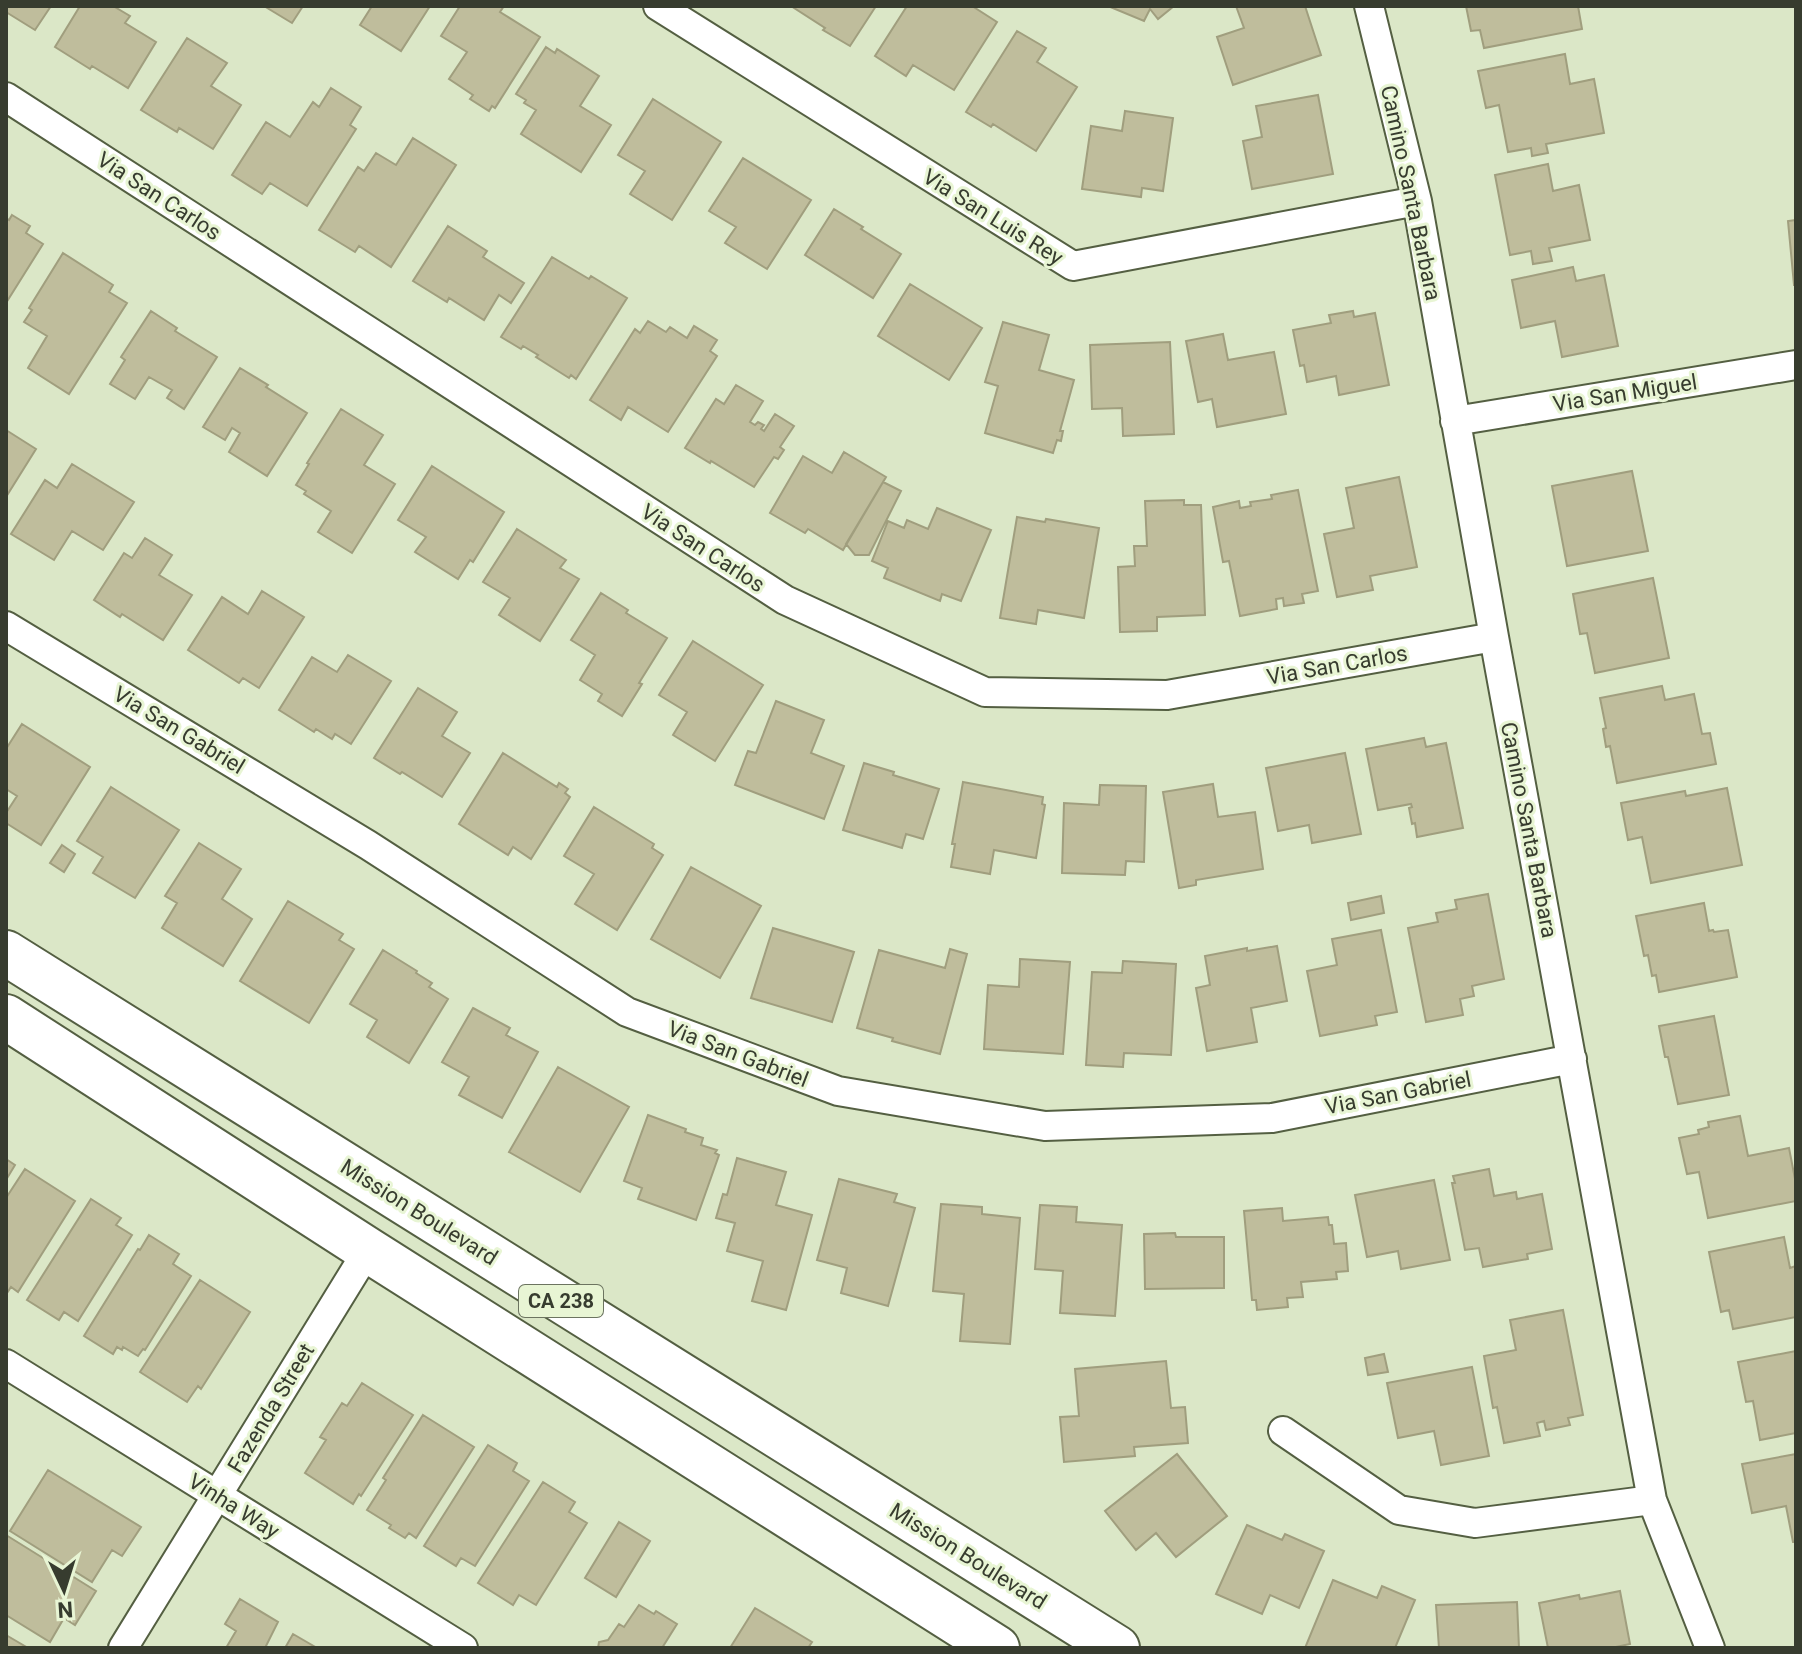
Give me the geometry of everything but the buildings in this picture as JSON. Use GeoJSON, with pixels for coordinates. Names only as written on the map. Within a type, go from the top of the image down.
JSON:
{"type":"FeatureCollection","features":[{"type":"Feature","properties":{"kind":"main road","name":"Mission Boulevard"},"geometry":{"type":"LineString","coordinates":[[6,953],[1117,1648]]}},
{"type":"Feature","properties":{"kind":"main road","name":"CA 238"},"geometry":{"type":"LineString","coordinates":[[6,1017],[997,1648]]}},
{"type":"Feature","properties":{"kind":"street","name":"Via San Luis Rey"},"geometry":{"type":"LineString","coordinates":[[658,6],[1073,266],[1417,201]]}},
{"type":"Feature","properties":{"kind":"street","name":"Camino Santa Barbara"},"geometry":{"type":"LineString","coordinates":[[1369,6],[1417,201],[1652,1500],[1710,1648]]}},
{"type":"Feature","properties":{"kind":"street","name":"Via San Carlos"},"geometry":{"type":"LineString","coordinates":[[6,97],[785,600],[985,692],[1167,695],[1494,637]]}},
{"type":"Feature","properties":{"kind":"street","name":"Via San Miguel"},"geometry":{"type":"LineString","coordinates":[[1455,421],[1796,365]]}},
{"type":"Feature","properties":{"kind":"street","name":"Via San Gabriel"},"geometry":{"type":"LineString","coordinates":[[6,626],[368,845],[627,1012],[838,1091],[1045,1126],[1272,1118],[1572,1059]]}},
{"type":"Feature","properties":{"kind":"street","name":"Fazenda Street"},"geometry":{"type":"LineString","coordinates":[[123,1648],[368,1250]]}},
{"type":"Feature","properties":{"kind":"street","name":"Vinha Way"},"geometry":{"type":"LineString","coordinates":[[6,1364],[463,1648]]}},
{"type":"Feature","properties":{"kind":"street"},"geometry":{"type":"LineString","coordinates":[[1283,1431],[1399,1510],[1475,1523],[1652,1500]]}}]}
